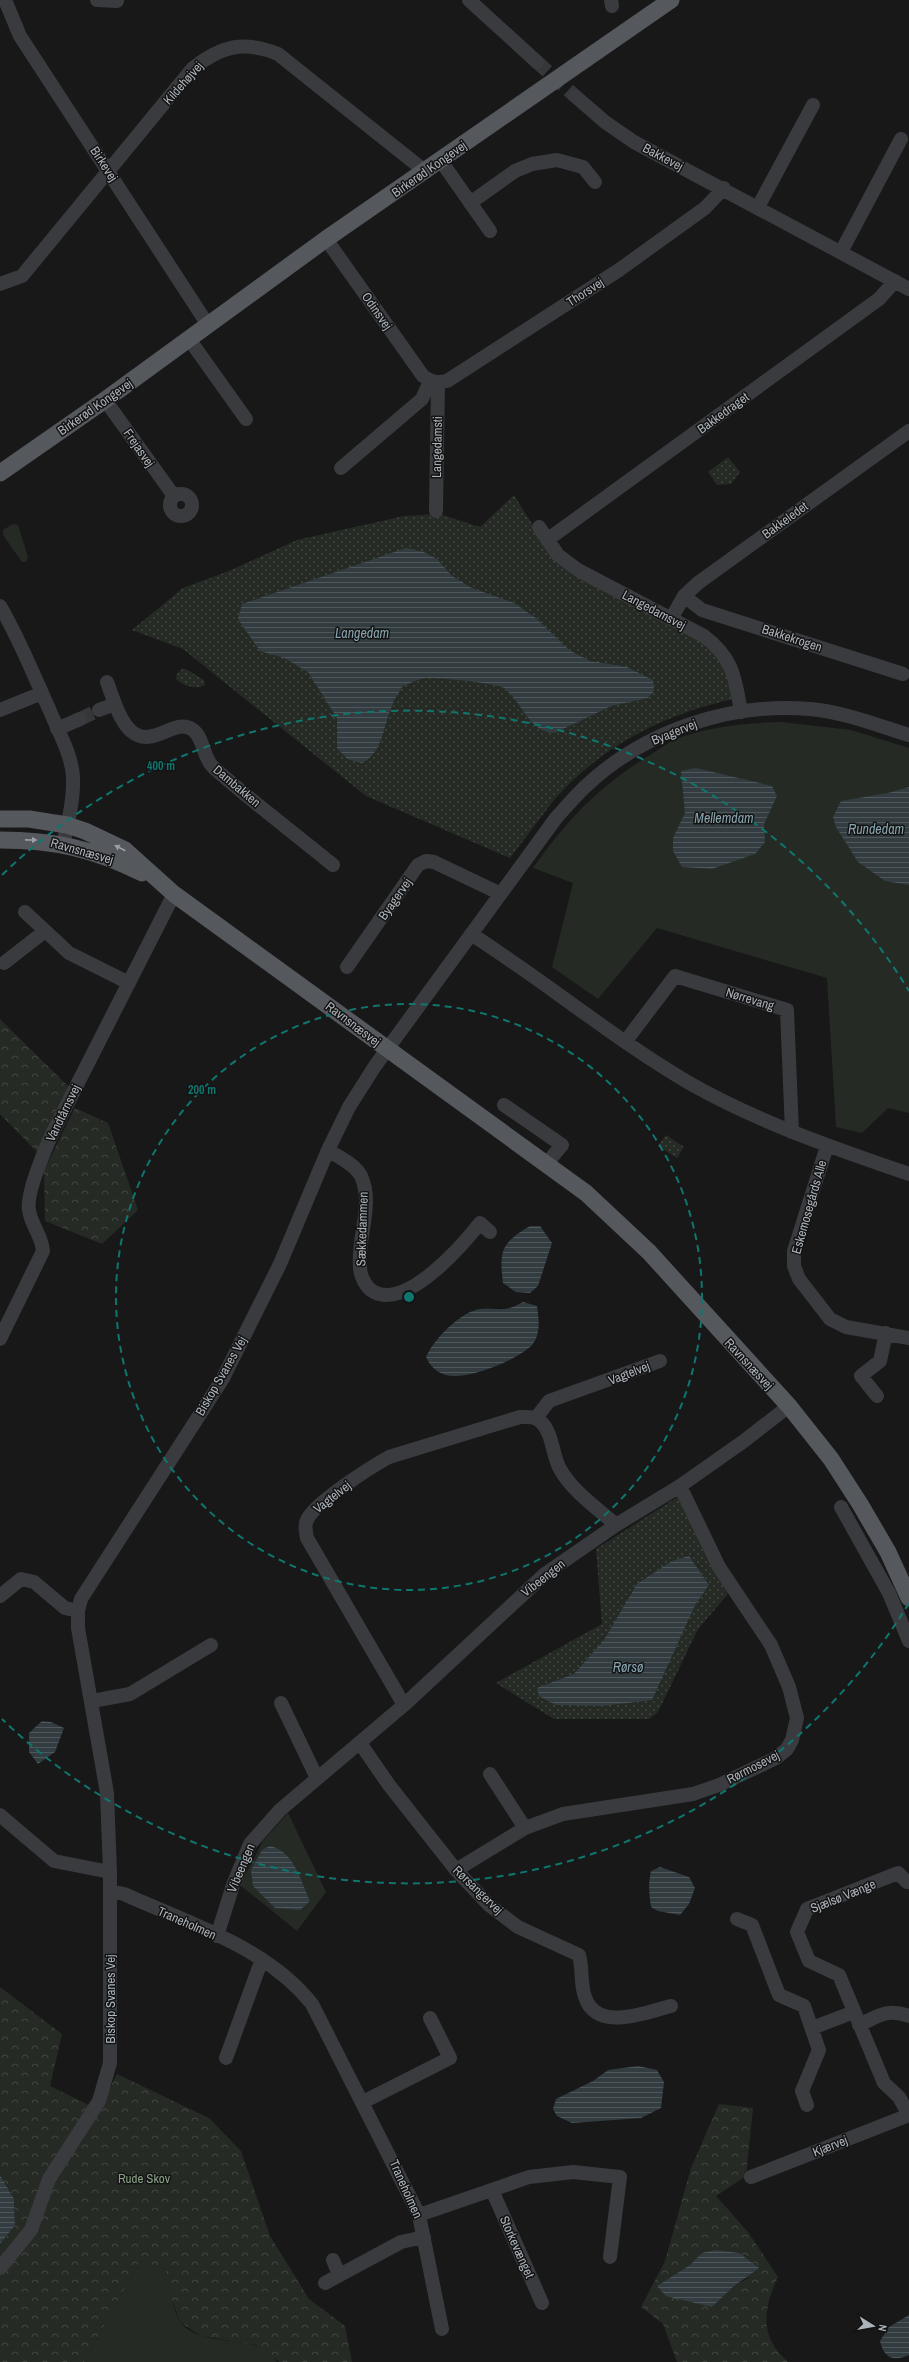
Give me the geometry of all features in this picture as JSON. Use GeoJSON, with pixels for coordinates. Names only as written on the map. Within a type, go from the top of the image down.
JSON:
{"type":"FeatureCollection","features":[{"type":"Feature","properties":{"kind":"main road","name":"Birkerød Kongevej"},"geometry":{"type":"LineString","coordinates":[[0,473],[105,400],[326,239],[426,172],[671,0]]}},
{"type":"Feature","properties":{"kind":"main road","name":"Ravnsnæsvej"},"geometry":{"type":"LineString","coordinates":[[0,819],[29,819],[68,825],[125,850],[174,894],[586,1193],[649,1252],[789,1406],[830,1459],[860,1504],[888,1552],[909,1598]]}},
{"type":"Feature","properties":{"kind":"main road","name":"Ravnsnæsvej"},"geometry":{"type":"LineString","coordinates":[[0,840],[38,840],[63,844],[119,862],[160,882]]}},
{"type":"Feature","properties":{"kind":"street","name":"Birkevej"},"geometry":{"type":"LineString","coordinates":[[6,0],[20,36],[110,172],[185,292],[208,325]]}},
{"type":"Feature","properties":{"kind":"street"},"geometry":{"type":"LineString","coordinates":[[96,0],[117,1]]}},
{"type":"Feature","properties":{"kind":"street"},"geometry":{"type":"LineString","coordinates":[[469,0],[538,62]]}},
{"type":"Feature","properties":{"kind":"street","name":"Kildehøjvej"},"geometry":{"type":"LineString","coordinates":[[0,284],[22,276],[110,172],[193,68],[212,54],[230,47],[249,46],[278,54],[426,172]]}},
{"type":"Feature","properties":{"kind":"street","name":"Bakkevej"},"geometry":{"type":"LineString","coordinates":[[575,96],[605,122],[628,138],[724,188],[909,289]]}},
{"type":"Feature","properties":{"kind":"street"},"geometry":{"type":"LineString","coordinates":[[758,207],[813,105]]}},
{"type":"Feature","properties":{"kind":"street"},"geometry":{"type":"LineString","coordinates":[[841,252],[901,139]]}},
{"type":"Feature","properties":{"kind":"street"},"geometry":{"type":"LineString","coordinates":[[470,203],[515,171],[532,164],[557,160],[583,167],[595,182]]}},
{"type":"Feature","properties":{"kind":"street"},"geometry":{"type":"LineString","coordinates":[[441,161],[490,231]]}},
{"type":"Feature","properties":{"kind":"street","name":"Thorsvej"},"geometry":{"type":"LineString","coordinates":[[434,382],[447,381],[619,270],[705,208],[724,188]]}},
{"type":"Feature","properties":{"kind":"street","name":"Odinsvej"},"geometry":{"type":"LineString","coordinates":[[326,239],[423,376],[434,382]]}},
{"type":"Feature","properties":{"kind":"street","name":"Bakkedraget"},"geometry":{"type":"LineString","coordinates":[[547,540],[880,300],[895,281]]}},
{"type":"Feature","properties":{"kind":"street"},"geometry":{"type":"LineString","coordinates":[[189,339],[246,419]]}},
{"type":"Feature","properties":{"kind":"street"},"geometry":{"type":"LineString","coordinates":[[341,468],[422,400],[434,382]]}},
{"type":"Feature","properties":{"kind":"street","name":"Langedamsti"},"geometry":{"type":"LineString","coordinates":[[434,382],[436,511]]}},
{"type":"Feature","properties":{"kind":"street","name":"Frejasvej"},"geometry":{"type":"LineString","coordinates":[[105,400],[174,496]]}},
{"type":"Feature","properties":{"kind":"street","name":"Bakkeledet"},"geometry":{"type":"LineString","coordinates":[[671,619],[684,596],[698,583],[909,431]]}},
{"type":"Feature","properties":{"kind":"street","name":"Langedamsvej"},"geometry":{"type":"LineString","coordinates":[[539,528],[558,555],[578,570],[704,636],[718,647],[728,660],[735,676],[741,712]]}},
{"type":"Feature","properties":{"kind":"street","name":"Bakkekrogen"},"geometry":{"type":"LineString","coordinates":[[684,596],[702,610],[903,674]]}},
{"type":"Feature","properties":{"kind":"street"},"geometry":{"type":"LineString","coordinates":[[0,606],[15,631],[57,728],[73,777],[68,825],[63,844]]}},
{"type":"Feature","properties":{"kind":"street","name":"Dambakken"},"geometry":{"type":"LineString","coordinates":[[107,682],[126,724],[139,736],[157,736],[178,727],[192,728],[197,733],[211,765],[333,864]]}},
{"type":"Feature","properties":{"kind":"street"},"geometry":{"type":"LineString","coordinates":[[0,710],[42,693]]}},
{"type":"Feature","properties":{"kind":"street"},"geometry":{"type":"LineString","coordinates":[[99,710],[116,704]]}},
{"type":"Feature","properties":{"kind":"street","name":"Byagervej"},"geometry":{"type":"LineString","coordinates":[[387,1049],[556,818],[587,784],[616,762],[672,730],[704,720],[741,712],[778,708],[810,709],[843,714],[909,735]]}},
{"type":"Feature","properties":{"kind":"street"},"geometry":{"type":"LineString","coordinates":[[57,728],[80,719]]}},
{"type":"Feature","properties":{"kind":"street","name":"Byagervej"},"geometry":{"type":"LineString","coordinates":[[346,967],[418,865],[426,861],[434,862],[501,894]]}},
{"type":"Feature","properties":{"kind":"street","name":"Vandtårnsvej"},"geometry":{"type":"LineString","coordinates":[[0,1339],[43,1251],[42,1242],[28,1209],[42,1158],[51,1136],[174,894]]}},
{"type":"Feature","properties":{"kind":"street"},"geometry":{"type":"LineString","coordinates":[[25,912],[69,953],[129,984]]}},
{"type":"Feature","properties":{"kind":"street"},"geometry":{"type":"LineString","coordinates":[[4,963],[45,931]]}},
{"type":"Feature","properties":{"kind":"street"},"geometry":{"type":"LineString","coordinates":[[471,934],[625,1042],[697,1087],[738,1109],[792,1132],[827,1146],[909,1174]]}},
{"type":"Feature","properties":{"kind":"street","name":"Nørrevang"},"geometry":{"type":"LineString","coordinates":[[625,1042],[675,976],[787,1010],[792,1132]]}},
{"type":"Feature","properties":{"kind":"street","name":"Biskop Svanes Vej"},"geometry":{"type":"LineString","coordinates":[[0,2268],[31,2230],[49,2179],[99,2101],[105,2086],[110,2055],[110,1872],[107,1793],[78,1628],[78,1611],[81,1599],[222,1380],[280,1264],[328,1150],[349,1107],[387,1049]]}},
{"type":"Feature","properties":{"kind":"street"},"geometry":{"type":"LineString","coordinates":[[504,1105],[562,1145],[547,1164]]}},
{"type":"Feature","properties":{"kind":"street","name":"Eskemosegårds Alle"},"geometry":{"type":"LineString","coordinates":[[827,1146],[794,1251],[794,1266],[798,1278],[830,1319],[846,1327],[909,1338]]}},
{"type":"Feature","properties":{"kind":"street","name":"Sækkedammen"},"geometry":{"type":"LineString","coordinates":[[328,1150],[355,1168],[364,1187],[360,1267],[364,1281],[371,1291],[388,1296],[398,1294],[437,1268],[462,1245],[480,1223],[490,1232]]}},
{"type":"Feature","properties":{"kind":"street"},"geometry":{"type":"LineString","coordinates":[[877,1396],[862,1376],[880,1361],[886,1334]]}},
{"type":"Feature","properties":{"kind":"street","name":"Vagtelvej"},"geometry":{"type":"LineString","coordinates":[[404,1705],[307,1538],[305,1526],[307,1520],[318,1507],[370,1467],[389,1457],[520,1417],[536,1418],[549,1401],[660,1361]]}},
{"type":"Feature","properties":{"kind":"street","name":"Vibeengen"},"geometry":{"type":"LineString","coordinates":[[217,1936],[233,1885],[250,1844],[280,1810],[404,1705],[545,1574],[616,1525],[680,1486],[744,1441],[789,1406]]}},
{"type":"Feature","properties":{"kind":"street"},"geometry":{"type":"LineString","coordinates":[[536,1418],[546,1429],[560,1468],[567,1481],[616,1525]]}},
{"type":"Feature","properties":{"kind":"street","name":"Rørmosevej"},"geometry":{"type":"LineString","coordinates":[[456,1870],[525,1828],[563,1814],[693,1794],[719,1785],[776,1758],[787,1749],[792,1740],[797,1718],[789,1686],[771,1645],[718,1567],[680,1486]]}},
{"type":"Feature","properties":{"kind":"street"},"geometry":{"type":"LineString","coordinates":[[841,1507],[889,1593],[909,1641]]}},
{"type":"Feature","properties":{"kind":"street"},"geometry":{"type":"LineString","coordinates":[[0,1596],[21,1579],[34,1582],[65,1608],[78,1611]]}},
{"type":"Feature","properties":{"kind":"street"},"geometry":{"type":"LineString","coordinates":[[92,1701],[130,1694],[211,1646]]}},
{"type":"Feature","properties":{"kind":"street"},"geometry":{"type":"LineString","coordinates":[[281,1703],[317,1778]]}},
{"type":"Feature","properties":{"kind":"street","name":"Rørsangervej"},"geometry":{"type":"LineString","coordinates":[[360,1743],[389,1785],[456,1870],[489,1905],[518,1927],[579,1955],[585,1999],[595,2012],[606,2017],[619,2018],[671,2006]]}},
{"type":"Feature","properties":{"kind":"street"},"geometry":{"type":"LineString","coordinates":[[490,1774],[525,1828]]}},
{"type":"Feature","properties":{"kind":"street"},"geometry":{"type":"LineString","coordinates":[[0,1815],[54,1861],[110,1872]]}},
{"type":"Feature","properties":{"kind":"street","name":"Sjælsø Vænge"},"geometry":{"type":"LineString","coordinates":[[907,1882],[898,1873],[807,1909],[797,1932],[809,1961],[838,1975],[884,2083],[899,2097],[909,2115]]}},
{"type":"Feature","properties":{"kind":"street","name":"Traneholmen"},"geometry":{"type":"LineString","coordinates":[[110,1891],[124,1894],[217,1936],[262,1959],[298,1988],[312,2004],[419,2215],[442,2330]]}},
{"type":"Feature","properties":{"kind":"street"},"geometry":{"type":"LineString","coordinates":[[738,1919],[752,1925],[779,1995],[804,2006],[820,2050],[802,2091],[807,2105]]}},
{"type":"Feature","properties":{"kind":"street"},"geometry":{"type":"LineString","coordinates":[[226,2058],[262,1959]]}},
{"type":"Feature","properties":{"kind":"street"},"geometry":{"type":"LineString","coordinates":[[812,2028],[897,2011],[909,2016]]}},
{"type":"Feature","properties":{"kind":"street"},"geometry":{"type":"LineString","coordinates":[[363,2102],[450,2058],[430,2018]]}},
{"type":"Feature","properties":{"kind":"street","name":"Kjærvej"},"geometry":{"type":"LineString","coordinates":[[751,2177],[909,2115]]}},
{"type":"Feature","properties":{"kind":"street"},"geometry":{"type":"LineString","coordinates":[[419,2215],[529,2177],[550,2173],[573,2172],[620,2177],[610,2257]]}},
{"type":"Feature","properties":{"kind":"street","name":"Storkevænget"},"geometry":{"type":"LineString","coordinates":[[492,2190],[542,2303]]}},
{"type":"Feature","properties":{"kind":"street"},"geometry":{"type":"LineString","coordinates":[[325,2282],[401,2242],[424,2237]]}},
{"type":"Feature","properties":{"kind":"street"},"geometry":{"type":"LineString","coordinates":[[333,2260],[339,2275]]}},
{"type":"Feature","properties":{"kind":"green space"},"geometry":{"type":"Polygon","coordinates":[[[728,457],[740,472],[731,484],[717,485],[708,472],[728,457]]]}},
{"type":"Feature","properties":{"kind":"green space"},"geometry":{"type":"Polygon","coordinates":[[[514,495],[549,551],[701,641],[715,655],[723,667],[729,680],[733,699],[708,705],[659,723],[613,748],[572,781],[554,800],[510,858],[366,796],[183,649],[132,630],[183,588],[229,571],[297,540],[404,516],[440,514],[480,527],[514,495]]]}},
{"type":"Feature","properties":{"kind":"green space"},"geometry":{"type":"Polygon","coordinates":[[[13,524],[18,525],[28,557],[26,562],[22,562],[3,535],[3,530],[13,524]]]}},
{"type":"Feature","properties":{"kind":"green space"},"geometry":{"type":"Polygon","coordinates":[[[182,669],[186,669],[204,680],[205,685],[194,687],[186,685],[176,679],[177,674],[182,669]]]}},
{"type":"Feature","properties":{"kind":"green space"},"geometry":{"type":"Polygon","coordinates":[[[781,722],[851,730],[909,748],[909,1113],[888,1108],[862,1133],[836,1127],[827,978],[657,928],[598,999],[552,967],[573,883],[533,868],[558,835],[585,805],[615,779],[676,739],[715,728],[755,723],[781,722]]]}},
{"type":"Feature","properties":{"kind":"green space"},"geometry":{"type":"Polygon","coordinates":[[[0,1019],[71,1089],[38,1153],[0,1114],[0,1019]]]}},
{"type":"Feature","properties":{"kind":"green space"},"geometry":{"type":"Polygon","coordinates":[[[75,1108],[108,1123],[138,1210],[102,1244],[45,1221],[44,1170],[75,1108]]]}},
{"type":"Feature","properties":{"kind":"green space"},"geometry":{"type":"Polygon","coordinates":[[[666,1135],[684,1147],[677,1158],[658,1146],[666,1135]]]}},
{"type":"Feature","properties":{"kind":"green space"},"geometry":{"type":"Polygon","coordinates":[[[679,1496],[706,1557],[728,1594],[698,1629],[658,1712],[649,1719],[554,1719],[496,1683],[602,1624],[596,1549],[679,1496]]]}},
{"type":"Feature","properties":{"kind":"green space"},"geometry":{"type":"Polygon","coordinates":[[[288,1813],[326,1892],[297,1931],[240,1885],[263,1841],[288,1813]]]}},
{"type":"Feature","properties":{"kind":"green space","name":"Rude Skov"},"geometry":{"type":"Polygon","coordinates":[[[0,1987],[62,2034],[50,2086],[99,2110],[117,2074],[209,2118],[241,2151],[270,2236],[309,2299],[345,2326],[352,2362],[280,2362],[256,2345],[201,2336],[180,2322],[168,2289],[166,2269],[140,2261],[84,2362],[0,2362],[0,2244],[15,2225],[14,2199],[0,2175],[0,1987]]]}},
{"type":"Feature","properties":{"kind":"green space"},"geometry":{"type":"Polygon","coordinates":[[[719,2104],[753,2108],[746,2176],[716,2196],[748,2232],[778,2277],[771,2294],[767,2311],[767,2329],[774,2346],[788,2362],[677,2362],[663,2324],[641,2307],[665,2261],[691,2168],[719,2104]],[[690,2265],[658,2286],[712,2307],[733,2287],[748,2278],[690,2265]]]}},
{"type":"Feature","properties":{"kind":"green space"},"geometry":{"type":"Polygon","coordinates":[[[140,2261],[166,2269],[171,2297],[178,2318],[181,2323],[191,2331],[203,2336],[258,2346],[269,2352],[277,2362],[84,2362],[140,2261]]]}},
{"type":"Feature","properties":{"kind":"water","name":"Langedam"},"geometry":{"type":"Polygon","coordinates":[[[406,548],[424,552],[437,559],[452,576],[472,588],[514,603],[536,618],[569,650],[590,661],[627,667],[653,680],[654,691],[648,698],[611,706],[557,732],[548,732],[533,724],[511,694],[504,688],[490,684],[425,678],[416,680],[402,687],[395,698],[382,738],[374,753],[362,763],[347,759],[337,748],[337,718],[308,672],[284,658],[260,651],[238,619],[242,604],[406,548]]]}},
{"type":"Feature","properties":{"kind":"water","name":"Mellemdam"},"geometry":{"type":"Polygon","coordinates":[[[696,768],[772,786],[777,796],[764,824],[765,842],[755,854],[712,869],[682,867],[673,851],[673,838],[685,813],[681,771],[696,768]]]}},
{"type":"Feature","properties":{"kind":"water","name":"Rundedam"},"geometry":{"type":"Polygon","coordinates":[[[909,787],[909,885],[885,881],[858,862],[836,827],[833,817],[841,801],[888,793],[909,787]]]}},
{"type":"Feature","properties":{"kind":"water"},"geometry":{"type":"Polygon","coordinates":[[[530,1226],[540,1226],[552,1243],[538,1286],[530,1293],[516,1292],[503,1283],[501,1263],[502,1255],[508,1243],[520,1232],[530,1226]]]}},
{"type":"Feature","properties":{"kind":"water"},"geometry":{"type":"Polygon","coordinates":[[[523,1302],[537,1306],[539,1321],[535,1341],[525,1351],[504,1363],[466,1375],[455,1376],[442,1374],[429,1363],[426,1357],[435,1342],[457,1320],[473,1311],[481,1309],[506,1309],[523,1302]]]}},
{"type":"Feature","properties":{"kind":"water","name":"Rørsø"},"geometry":{"type":"Polygon","coordinates":[[[689,1556],[709,1585],[695,1605],[652,1700],[602,1706],[556,1705],[539,1696],[537,1688],[574,1674],[604,1640],[637,1584],[672,1561],[689,1556]]]}},
{"type":"Feature","properties":{"kind":"water"},"geometry":{"type":"Polygon","coordinates":[[[42,1721],[51,1722],[64,1728],[55,1752],[38,1764],[29,1752],[29,1733],[42,1721]]]}},
{"type":"Feature","properties":{"kind":"water"},"geometry":{"type":"Polygon","coordinates":[[[270,1846],[278,1849],[291,1860],[300,1876],[310,1901],[300,1910],[275,1908],[253,1886],[251,1870],[262,1850],[270,1846]]]}},
{"type":"Feature","properties":{"kind":"water"},"geometry":{"type":"Polygon","coordinates":[[[660,1867],[689,1877],[695,1888],[689,1904],[680,1915],[658,1911],[651,1907],[649,1880],[651,1871],[660,1867]]]}},
{"type":"Feature","properties":{"kind":"water"},"geometry":{"type":"Polygon","coordinates":[[[638,2066],[657,2070],[664,2082],[661,2108],[641,2118],[572,2123],[557,2116],[553,2109],[556,2099],[593,2081],[608,2070],[638,2066]]]}},
{"type":"Feature","properties":{"kind":"water"},"geometry":{"type":"Polygon","coordinates":[[[0,2175],[14,2199],[15,2225],[0,2244],[0,2175]]]}},
{"type":"Feature","properties":{"kind":"water"},"geometry":{"type":"Polygon","coordinates":[[[715,2250],[739,2253],[759,2268],[733,2287],[712,2307],[666,2296],[657,2286],[690,2265],[702,2253],[715,2250]]]}},
{"type":"Feature","properties":{"kind":"water"},"geometry":{"type":"Polygon","coordinates":[[[909,2315],[909,2355],[898,2358],[890,2357],[884,2351],[880,2341],[889,2327],[909,2315]]]}},
{"type":"Feature","properties":{"kind":"tunnel"},"geometry":{"type":"LineString","coordinates":[[537,62],[575,96]]}},
{"type":"Feature","properties":{"kind":"tunnel"},"geometry":{"type":"LineString","coordinates":[[80,719],[99,710]]}}]}
